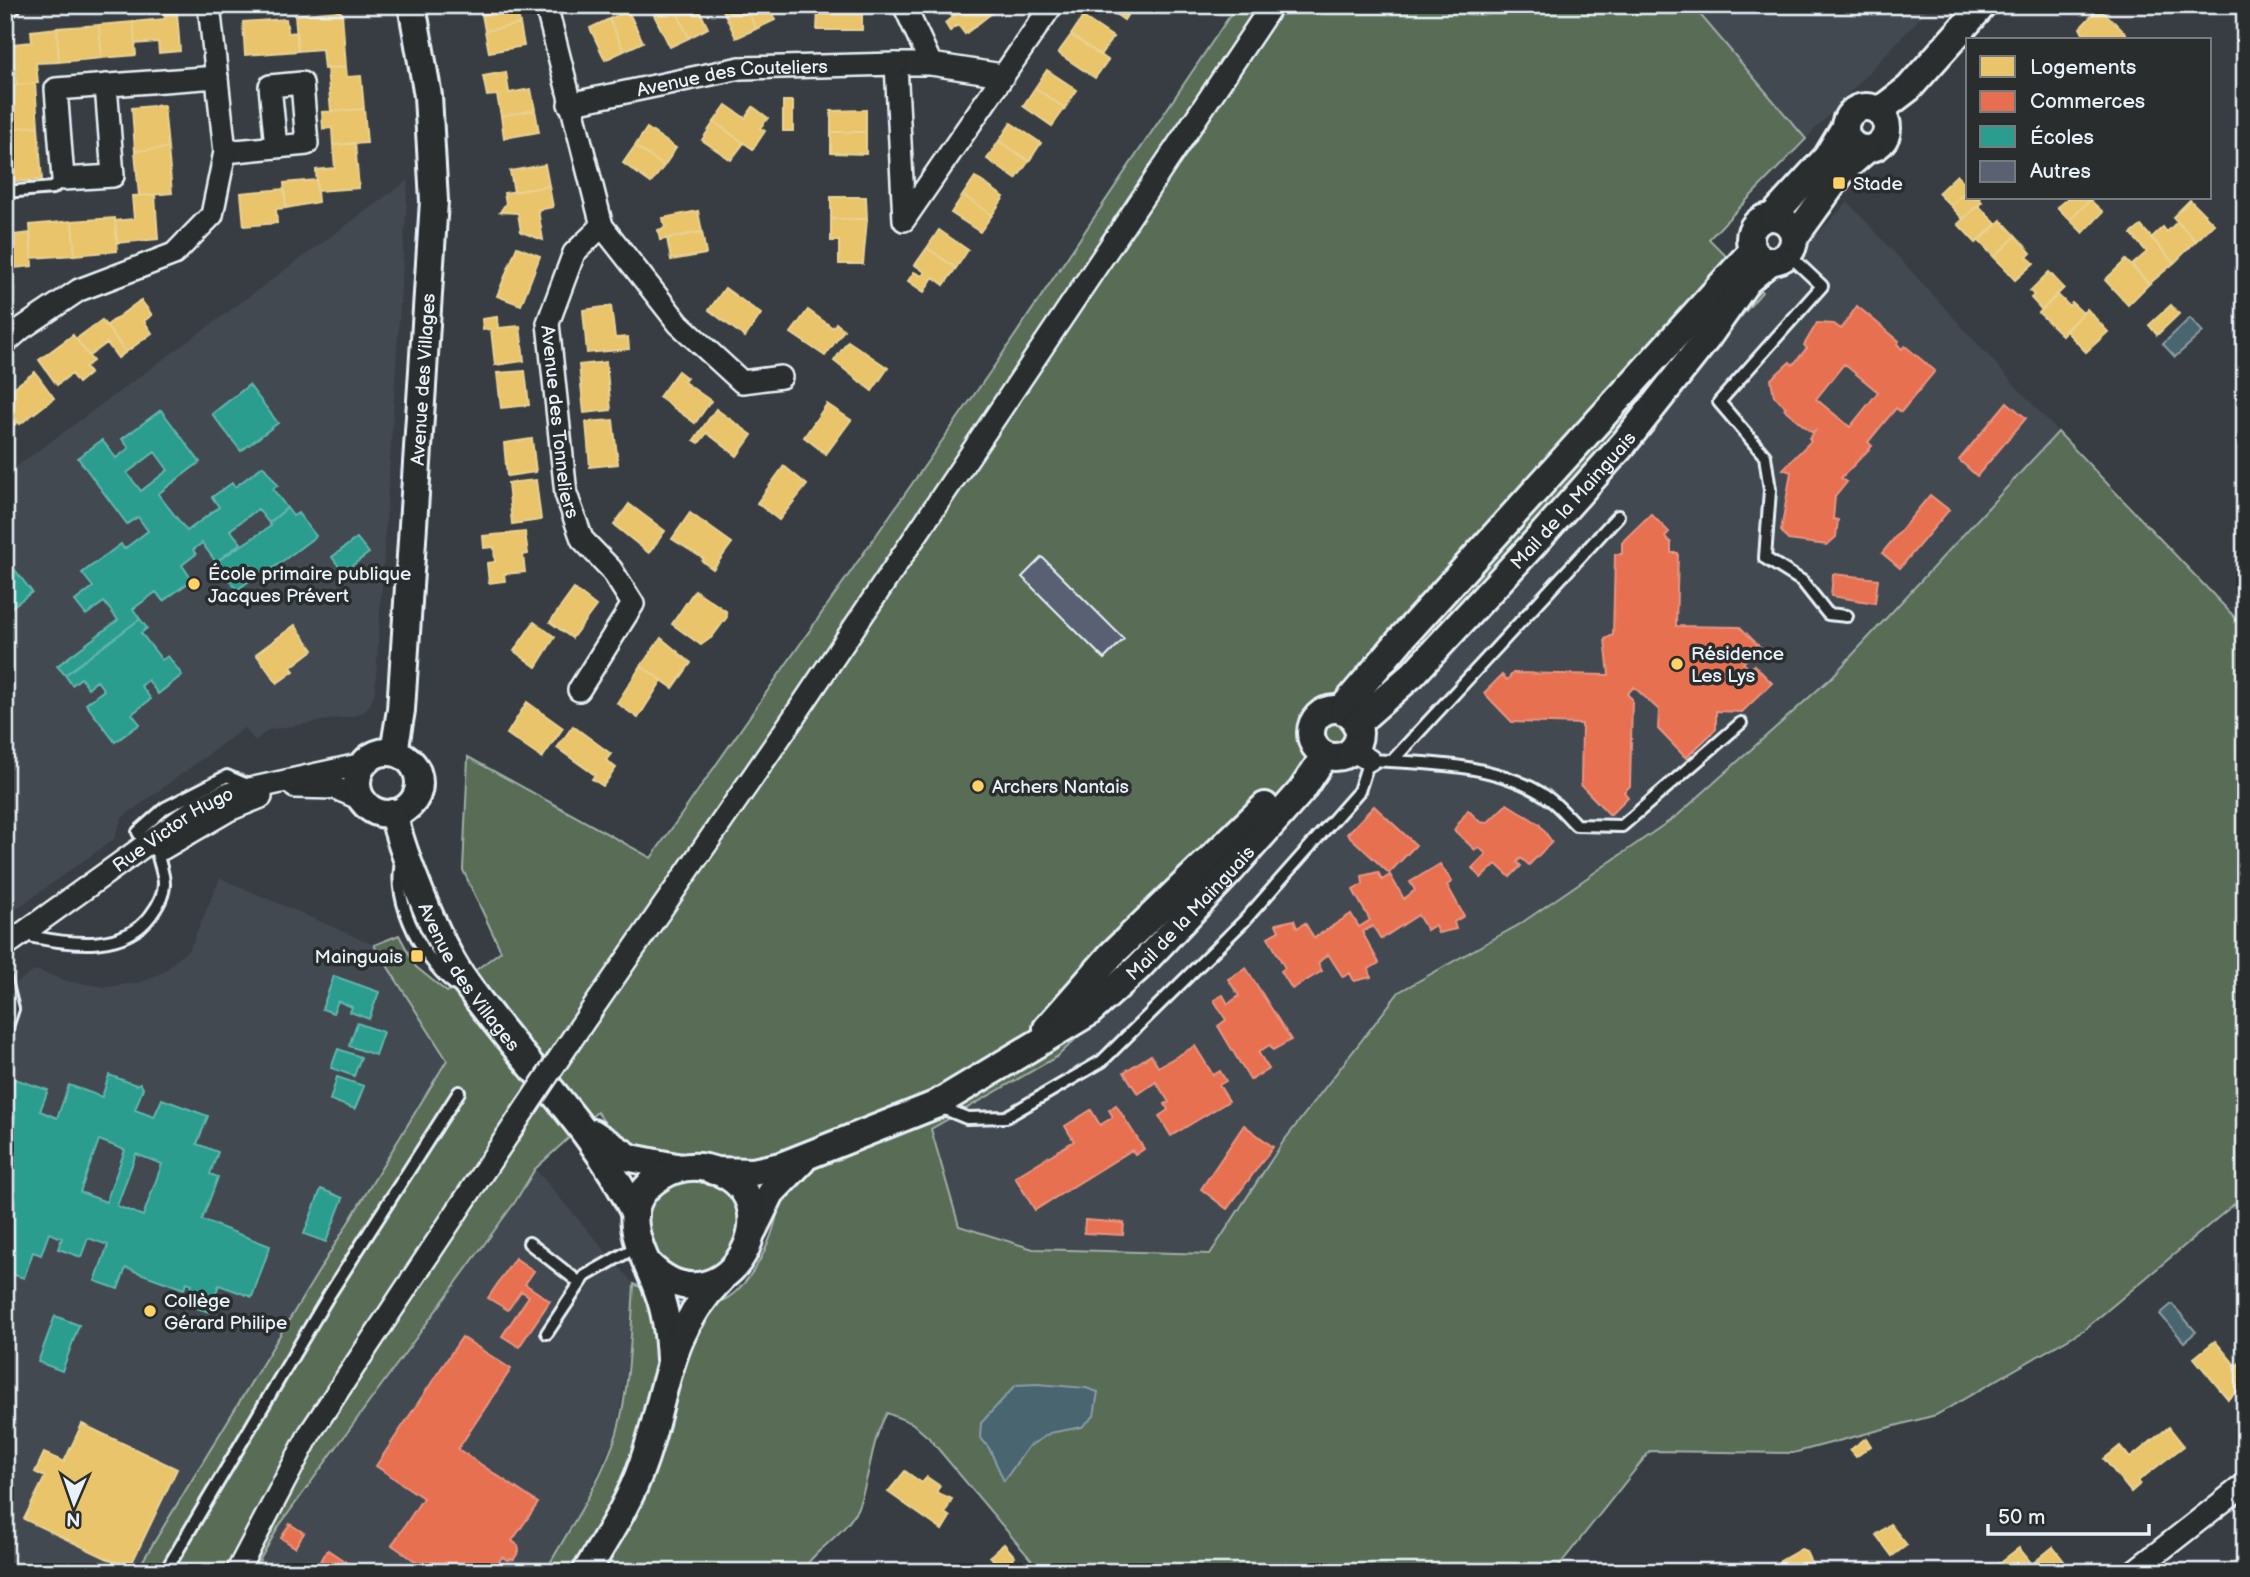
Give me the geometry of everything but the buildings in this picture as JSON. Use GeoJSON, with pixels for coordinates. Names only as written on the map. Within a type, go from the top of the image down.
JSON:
{"type":"FeatureCollection","features":[{"type":"Feature","properties":{"kind":"street"},"geometry":{"type":"LineString","coordinates":[[5,8],[10,5]]}},
{"type":"Feature","properties":{"kind":"street"},"geometry":{"type":"LineString","coordinates":[[5,343],[79,290],[174,254],[212,215],[225,152],[209,5]]}},
{"type":"Feature","properties":{"kind":"street","name":"Avenue des Villages"},"geometry":{"type":"LineString","coordinates":[[394,752],[401,710],[434,201],[428,96],[412,5]]}},
{"type":"Feature","properties":{"kind":"street"},"geometry":{"type":"LineString","coordinates":[[546,5],[602,226],[679,324],[741,382],[781,377]]}},
{"type":"Feature","properties":{"kind":"street"},"geometry":{"type":"LineString","coordinates":[[904,5],[931,64]]}},
{"type":"Feature","properties":{"kind":"street"},"geometry":{"type":"LineString","coordinates":[[896,64],[904,220],[1052,5]]}},
{"type":"Feature","properties":{"kind":"street"},"geometry":{"type":"LineString","coordinates":[[237,1572],[310,1433],[580,1027],[792,720],[1272,5]]}},
{"type":"Feature","properties":{"kind":"street"},"geometry":{"type":"LineString","coordinates":[[1880,111],[1909,88],[1983,5]]}},
{"type":"Feature","properties":{"kind":"street","name":"Avenue des Couteliers"},"geometry":{"type":"LineString","coordinates":[[569,104],[740,68],[931,64],[1002,75]]}},
{"type":"Feature","properties":{"kind":"street"},"geometry":{"type":"LineString","coordinates":[[106,85],[113,176],[63,179],[56,89],[106,85],[217,78]]}},
{"type":"Feature","properties":{"kind":"street"},"geometry":{"type":"LineString","coordinates":[[1772,217],[1787,223],[1776,251],[1750,240],[1752,230],[1759,221],[1772,217],[1827,156],[1848,117],[1856,109],[1868,107],[1880,111],[1887,122],[1887,135],[1879,145],[1867,149],[1849,140],[1845,127]]}},
{"type":"Feature","properties":{"kind":"street"},"geometry":{"type":"LineString","coordinates":[[225,152],[276,147]]}},
{"type":"Feature","properties":{"kind":"street","name":"Mail de la Mainguais"},"geometry":{"type":"LineString","coordinates":[[1349,717],[1346,704],[1402,638],[1776,251],[1843,170],[1867,149]]}},
{"type":"Feature","properties":{"kind":"street","name":"Avenue des Tonneliers"},"geometry":{"type":"LineString","coordinates":[[579,690],[633,604],[611,569],[582,539],[566,494],[548,323],[575,253],[602,226]]}},
{"type":"Feature","properties":{"kind":"street"},"geometry":{"type":"LineString","coordinates":[[1327,711],[1349,717],[1358,737],[1360,755],[1339,757],[1322,753],[1311,736],[1315,721],[1327,711]]}},
{"type":"Feature","properties":{"kind":"street"},"geometry":{"type":"LineString","coordinates":[[394,752],[412,763],[419,783],[412,803],[393,813],[375,811],[361,799],[357,776],[363,764],[373,755],[394,752]]}},
{"type":"Feature","properties":{"kind":"street","name":"Mail de la Mainguais"},"geometry":{"type":"LineString","coordinates":[[714,1171],[753,1172],[804,1159],[834,1143],[935,1105],[1088,1013],[1139,967],[1302,790],[1322,753]]}},
{"type":"Feature","properties":{"kind":"street","name":"Rue Victor Hugo"},"geometry":{"type":"LineString","coordinates":[[5,958],[152,849],[194,810],[227,794],[363,764]]}},
{"type":"Feature","properties":{"kind":"street","name":"Rue Victor Hugo"},"geometry":{"type":"LineString","coordinates":[[5,946],[152,849],[229,810],[280,790],[304,786],[335,788],[361,799]]}},
{"type":"Feature","properties":{"kind":"street","name":"Avenue des Villages"},"geometry":{"type":"LineString","coordinates":[[393,813],[442,942],[480,1000],[578,1122],[619,1180],[635,1214]]}},
{"type":"Feature","properties":{"kind":"street","name":"Avenue des Villages"},"geometry":{"type":"LineString","coordinates":[[578,1122],[631,1158],[681,1168]]}},
{"type":"Feature","properties":{"kind":"street","name":"Mail de la Mainguais"},"geometry":{"type":"LineString","coordinates":[[753,1230],[771,1194],[804,1159]]}},
{"type":"Feature","properties":{"kind":"street"},"geometry":{"type":"LineString","coordinates":[[586,1572],[614,1526],[642,1467],[658,1417],[670,1359],[693,1311],[744,1257],[753,1230],[751,1210],[743,1193],[732,1181],[714,1171],[697,1167],[681,1168],[656,1180],[643,1195],[635,1214],[643,1255],[663,1306],[670,1359]]}},
{"type":"Feature","properties":{"kind":"street"},"geometry":{"type":"LineString","coordinates":[[643,1255],[665,1278],[681,1284],[701,1284],[722,1278]]}},
{"type":"Feature","properties":{"kind":"street"},"geometry":{"type":"LineString","coordinates":[[2133,1572],[2245,1484]]}},
{"type":"Feature","properties":{"kind":"lane"},"geometry":{"type":"LineString","coordinates":[[5,192],[52,188],[63,179]]}},
{"type":"Feature","properties":{"kind":"lane"},"geometry":{"type":"LineString","coordinates":[[1776,251],[1822,286],[1719,402],[1765,456],[1770,490],[1765,558],[1802,581],[1828,614],[1847,615]]}},
{"type":"Feature","properties":{"kind":"lane"},"geometry":{"type":"LineString","coordinates":[[1392,761],[1618,516]]}},
{"type":"Feature","properties":{"kind":"lane"},"geometry":{"type":"LineString","coordinates":[[935,1105],[967,1118],[1006,1117],[1102,1060],[1244,921],[1359,791],[1360,755],[1496,774],[1548,798],[1576,825],[1622,826],[1741,723]]}},
{"type":"Feature","properties":{"kind":"lane","name":"Rue Victor Hugo"},"geometry":{"type":"LineString","coordinates":[[34,937],[58,942],[106,942],[125,937],[145,924],[157,907],[164,886],[152,849]]}},
{"type":"Feature","properties":{"kind":"lane"},"geometry":{"type":"LineString","coordinates":[[5,976],[13,1009],[5,1033]]}},
{"type":"Feature","properties":{"kind":"lane"},"geometry":{"type":"LineString","coordinates":[[165,1572],[329,1295],[458,1092]]}},
{"type":"Feature","properties":{"kind":"lane"},"geometry":{"type":"LineString","coordinates":[[529,1244],[580,1283]]}},
{"type":"Feature","properties":{"kind":"lane"},"geometry":{"type":"LineString","coordinates":[[547,1333],[585,1276],[643,1255]]}},
{"type":"Feature","properties":{"kind":"shaded area"},"geometry":{"type":"Polygon","coordinates":[[[1692,5],[1932,5],[1806,139],[1692,5]]]}},
{"type":"Feature","properties":{"kind":"shaded area","name":"École primaire publique Jacques Prévert"},"geometry":{"type":"Polygon","coordinates":[[[408,180],[375,692],[371,703],[365,711],[354,716],[268,730],[255,741],[244,728],[122,818],[114,839],[5,917],[5,475],[408,180]]]}},
{"type":"Feature","properties":{"kind":"shaded area"},"geometry":{"type":"Polygon","coordinates":[[[1848,202],[2058,432],[1832,677],[1678,815],[1520,924],[1399,992],[1283,1142],[1210,1254],[1033,1249],[959,1226],[931,1129],[978,1104],[1630,447],[1762,292],[1848,202]]]}},
{"type":"Feature","properties":{"kind":"shaded area","name":"Collège Gérard Philipe"},"geometry":{"type":"Polygon","coordinates":[[[220,878],[374,945],[447,1060],[136,1572],[11,1572],[5,1562],[5,990],[36,970],[67,981],[106,987],[142,982],[163,972],[190,948],[220,878]]]}},
{"type":"Feature","properties":{"kind":"shaded area"},"geometry":{"type":"Polygon","coordinates":[[[535,1169],[634,1284],[629,1355],[616,1434],[588,1495],[545,1572],[253,1572],[279,1526],[515,1202],[535,1169]]]}},
{"type":"Feature","properties":{"kind":"green space"},"geometry":{"type":"Polygon","coordinates":[[[1237,5],[1692,5],[1806,139],[1709,239],[1762,292],[1630,447],[1133,984],[1058,1056],[931,1129],[959,1226],[1033,1249],[1210,1254],[1283,1142],[1399,992],[1520,924],[1678,815],[1832,677],[2058,432],[2245,628],[2245,1195],[2085,1329],[1936,1415],[1793,1453],[1650,1451],[1554,1572],[1035,1572],[1038,1568],[929,1438],[912,1423],[887,1413],[877,1436],[862,1495],[853,1517],[802,1572],[545,1572],[594,1486],[617,1433],[627,1378],[634,1284],[692,1306],[711,1305],[724,1300],[736,1292],[756,1266],[771,1236],[778,1208],[770,1178],[716,1156],[656,1154],[615,1137],[597,1112],[535,1169],[515,1202],[279,1526],[253,1572],[136,1572],[447,1060],[374,945],[399,935],[416,967],[447,992],[501,951],[463,870],[468,757],[651,858],[997,362],[1237,5]]]}},
{"type":"Feature","properties":{"kind":"green space"},"geometry":{"type":"Polygon","coordinates":[[[699,1178],[722,1189],[735,1201],[740,1209],[743,1226],[731,1259],[709,1270],[693,1273],[655,1257],[648,1226],[655,1202],[670,1184],[699,1178]]]}},
{"type":"Feature","properties":{"kind":"water"},"geometry":{"type":"Polygon","coordinates":[[[2190,318],[2203,332],[2175,357],[2163,344],[2190,318]]]}},
{"type":"Feature","properties":{"kind":"water"},"geometry":{"type":"Polygon","coordinates":[[[2172,1304],[2196,1332],[2184,1342],[2160,1314],[2172,1304]]]}},
{"type":"Feature","properties":{"kind":"water"},"geometry":{"type":"Polygon","coordinates":[[[1016,1385],[1086,1388],[1098,1392],[1094,1416],[1082,1427],[1050,1433],[1028,1447],[1004,1481],[989,1448],[980,1437],[981,1423],[1016,1385]]]}},
{"type":"Feature","properties":{"kind":"place","name":"Stade"},"geometry":{"type":"Point","coordinates":[1839,183]}},
{"type":"Feature","properties":{"kind":"place","name":"École primaire publique Jacques Prévert"},"geometry":{"type":"Point","coordinates":[194,584]}},
{"type":"Feature","properties":{"kind":"place","name":"Résidence Les Lys"},"geometry":{"type":"Point","coordinates":[1677,664]}},
{"type":"Feature","properties":{"kind":"place","name":"Archers Nantais"},"geometry":{"type":"Point","coordinates":[978,786]}},
{"type":"Feature","properties":{"kind":"place","name":"Mainguais"},"geometry":{"type":"Point","coordinates":[417,956]}},
{"type":"Feature","properties":{"kind":"place","name":"Collège Gérard Philipe"},"geometry":{"type":"Point","coordinates":[150,1311]}}]}
